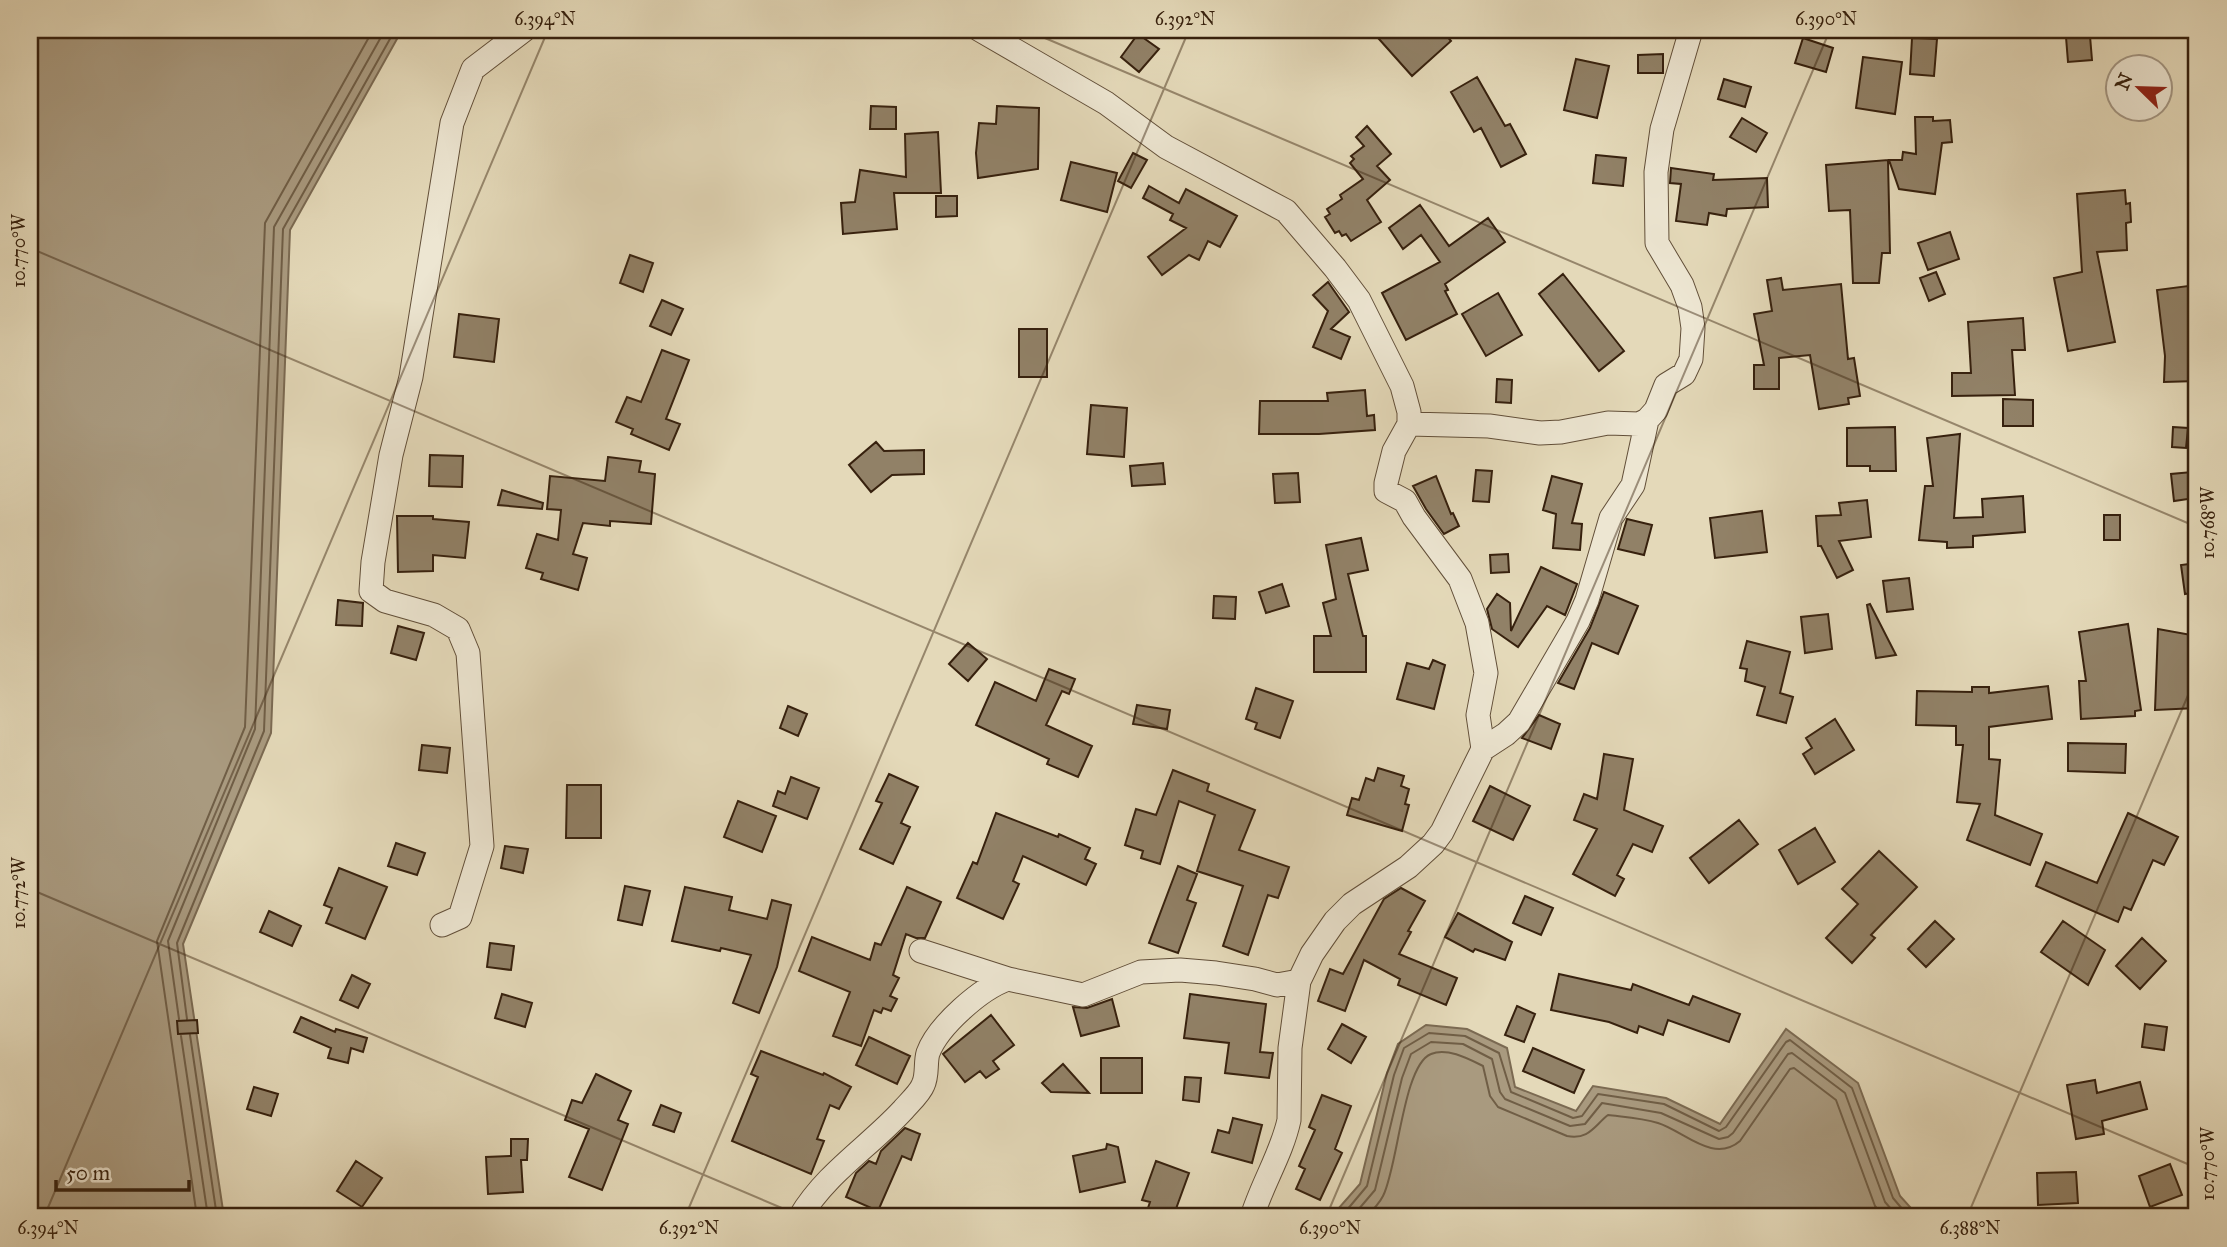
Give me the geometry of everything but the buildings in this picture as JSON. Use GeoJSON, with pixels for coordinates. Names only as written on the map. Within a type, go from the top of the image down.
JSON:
{"type":"FeatureCollection","features":[{"type":"Feature","properties":{"kind":"street"},"geometry":{"type":"LineString","coordinates":[[442,925],[460,917],[482,846],[468,653],[458,629],[434,615],[385,601],[371,591],[373,562],[391,455],[411,377],[452,123],[473,69],[524,30]]}},
{"type":"Feature","properties":{"kind":"street"},"geometry":{"type":"LineString","coordinates":[[980,30],[1106,103],[1167,146],[1286,211],[1359,300],[1402,386],[1409,412],[1409,424],[1394,451],[1386,491],[1405,501],[1460,579],[1477,624],[1486,673],[1478,715],[1483,748]]}},
{"type":"Feature","properties":{"kind":"street"},"geometry":{"type":"LineString","coordinates":[[1252,1217],[1266,1177],[1287,1132],[1290,1048],[1298,981],[1322,937],[1335,921],[1352,904],[1408,867],[1433,844],[1442,832],[1483,748],[1506,734],[1519,722],[1578,621],[1587,600],[1611,518],[1633,485],[1647,420],[1661,401],[1666,385],[1684,374],[1689,367],[1693,344],[1690,307],[1682,285],[1657,243],[1656,172],[1662,130],[1691,30]]}},
{"type":"Feature","properties":{"kind":"street"},"geometry":{"type":"LineString","coordinates":[[1409,424],[1489,426],[1540,433],[1608,423],[1639,424],[1647,420]]}},
{"type":"Feature","properties":{"kind":"street"},"geometry":{"type":"LineString","coordinates":[[921,951],[1008,979],[1083,995],[1140,972],[1180,970],[1216,973],[1277,985],[1298,981]]}},
{"type":"Feature","properties":{"kind":"street"},"geometry":{"type":"LineString","coordinates":[[800,1217],[824,1183],[895,1117],[924,1084],[928,1054],[943,1028],[985,989],[1008,979]]}},
{"type":"Feature","properties":{"kind":"water"},"geometry":{"type":"Polygon","coordinates":[[[30,30],[402,30],[290,230],[271,733],[183,944],[224,1217],[30,1217],[30,30]]]}},
{"type":"Feature","properties":{"kind":"water"},"geometry":{"type":"Polygon","coordinates":[[[1426,1025],[1467,1029],[1507,1048],[1515,1087],[1576,1111],[1593,1086],[1666,1098],[1720,1124],[1786,1029],[1858,1083],[1900,1196],[1919,1217],[1331,1217],[1360,1184],[1387,1073],[1398,1044],[1426,1025]]]}}]}
